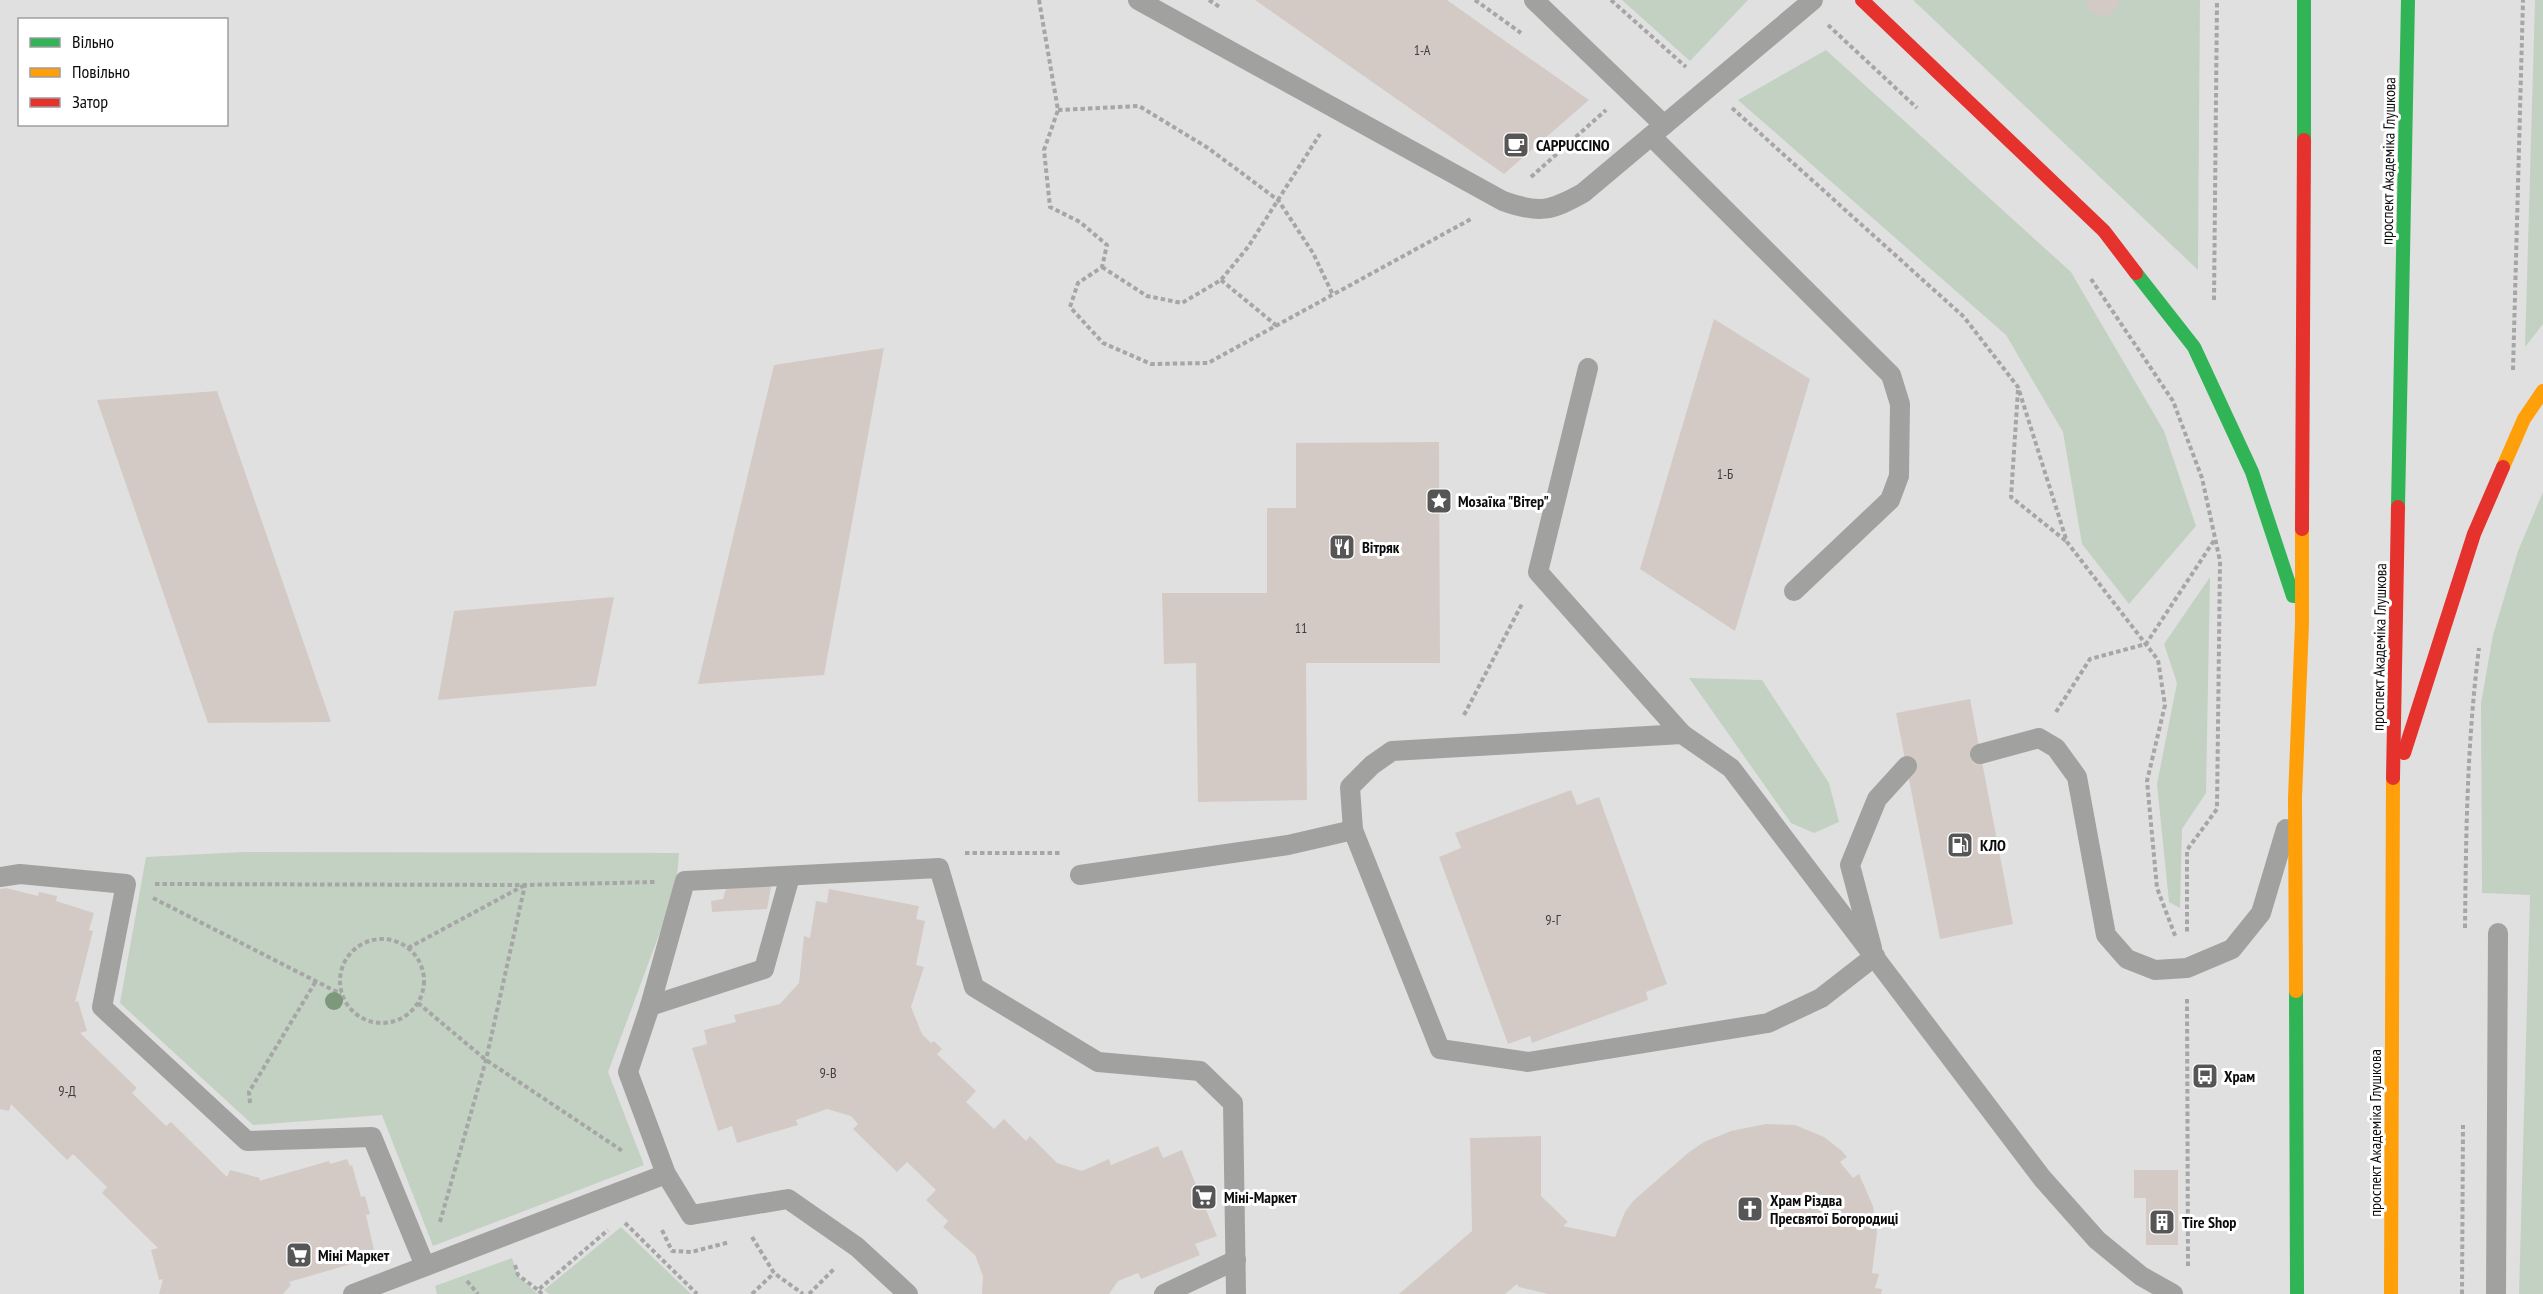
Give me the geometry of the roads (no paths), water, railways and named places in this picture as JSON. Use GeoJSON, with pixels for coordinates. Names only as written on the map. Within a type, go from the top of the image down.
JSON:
{"type":"FeatureCollection","features":[{"type":"Feature","properties":{"kind":"highway"},"geometry":{"type":"LineString","coordinates":[[1863,0],[2104,231],[2194,347],[2252,472],[2302,624]]}},
{"type":"Feature","properties":{"kind":"highway"},"geometry":{"type":"LineString","coordinates":[[2297,1294],[2295,798],[2302,624],[2304,0]]}},
{"type":"Feature","properties":{"kind":"highway","name":"проспект Академіка Глушкова"},"geometry":{"type":"LineString","coordinates":[[2391,1294],[2393,789],[2408,0]]}},
{"type":"Feature","properties":{"kind":"highway"},"geometry":{"type":"LineString","coordinates":[[2393,789],[2474,534],[2524,419],[2543,391]]}},
{"type":"Feature","properties":{"kind":"lane"},"geometry":{"type":"LineString","coordinates":[[1138,0],[1503,201],[1524,209],[1540,211],[1557,208],[1583,193],[1810,3]]}},
{"type":"Feature","properties":{"kind":"lane"},"geometry":{"type":"LineString","coordinates":[[1534,0],[1891,375],[1900,404],[1899,476],[1890,500],[1794,591]]}},
{"type":"Feature","properties":{"kind":"lane"},"geometry":{"type":"LineString","coordinates":[[1588,368],[1538,572],[1682,734],[1731,768],[2042,1178],[2097,1240],[2141,1276],[2173,1294]]}},
{"type":"Feature","properties":{"kind":"lane"},"geometry":{"type":"LineString","coordinates":[[1682,734],[1392,751],[1372,765],[1350,787],[1353,830],[1440,1049],[1528,1062],[1768,1023],[1821,998],[1875,956]]}},
{"type":"Feature","properties":{"kind":"lane"},"geometry":{"type":"LineString","coordinates":[[1980,754],[2039,738],[2056,748],[2077,777],[2106,935],[2127,959],[2155,970],[2187,968],[2232,949],[2261,913],[2295,798]]}},
{"type":"Feature","properties":{"kind":"lane"},"geometry":{"type":"LineString","coordinates":[[1875,956],[1850,865],[1877,799],[1907,766]]}},
{"type":"Feature","properties":{"kind":"lane"},"geometry":{"type":"LineString","coordinates":[[1080,875],[1288,845],[1353,830]]}},
{"type":"Feature","properties":{"kind":"lane"},"geometry":{"type":"LineString","coordinates":[[908,1294],[857,1247],[788,1199],[691,1215],[666,1174],[628,1072],[650,1006],[685,881],[939,868],[974,987],[1098,1062],[1200,1071],[1233,1103],[1236,1294]]}},
{"type":"Feature","properties":{"kind":"lane"},"geometry":{"type":"LineString","coordinates":[[0,877],[20,874],[126,884],[102,1007],[248,1141],[372,1137],[424,1266]]}},
{"type":"Feature","properties":{"kind":"lane"},"geometry":{"type":"LineString","coordinates":[[650,1006],[764,969],[790,876]]}},
{"type":"Feature","properties":{"kind":"lane"},"geometry":{"type":"LineString","coordinates":[[2496,1294],[2498,933]]}},
{"type":"Feature","properties":{"kind":"lane"},"geometry":{"type":"LineString","coordinates":[[353,1294],[666,1174]]}},
{"type":"Feature","properties":{"kind":"lane"},"geometry":{"type":"LineString","coordinates":[[1164,1294],[1236,1260]]}},
{"type":"Feature","properties":{"kind":"place","name":"CAPPUCCINO"},"geometry":{"type":"Point","coordinates":[1516,145]}},
{"type":"Feature","properties":{"kind":"place","name":"Мозаїка \"Вітер\""},"geometry":{"type":"Point","coordinates":[1439,501]}},
{"type":"Feature","properties":{"kind":"place","name":"Вітряк"},"geometry":{"type":"Point","coordinates":[1342,547]}},
{"type":"Feature","properties":{"kind":"place","name":"КЛО"},"geometry":{"type":"Point","coordinates":[1960,845]}},
{"type":"Feature","properties":{"kind":"place","name":"Храм"},"geometry":{"type":"Point","coordinates":[2205,1076]}},
{"type":"Feature","properties":{"kind":"place","name":"Міні-Маркет"},"geometry":{"type":"Point","coordinates":[1204,1197]}},
{"type":"Feature","properties":{"kind":"place","name":"Храм Різдва Пресвятої Богородиці"},"geometry":{"type":"Point","coordinates":[1750,1209]}},
{"type":"Feature","properties":{"kind":"place","name":"Tire Shop"},"geometry":{"type":"Point","coordinates":[2162,1222]}},
{"type":"Feature","properties":{"kind":"place","name":"Міні Маркет"},"geometry":{"type":"Point","coordinates":[299,1255]}}]}
